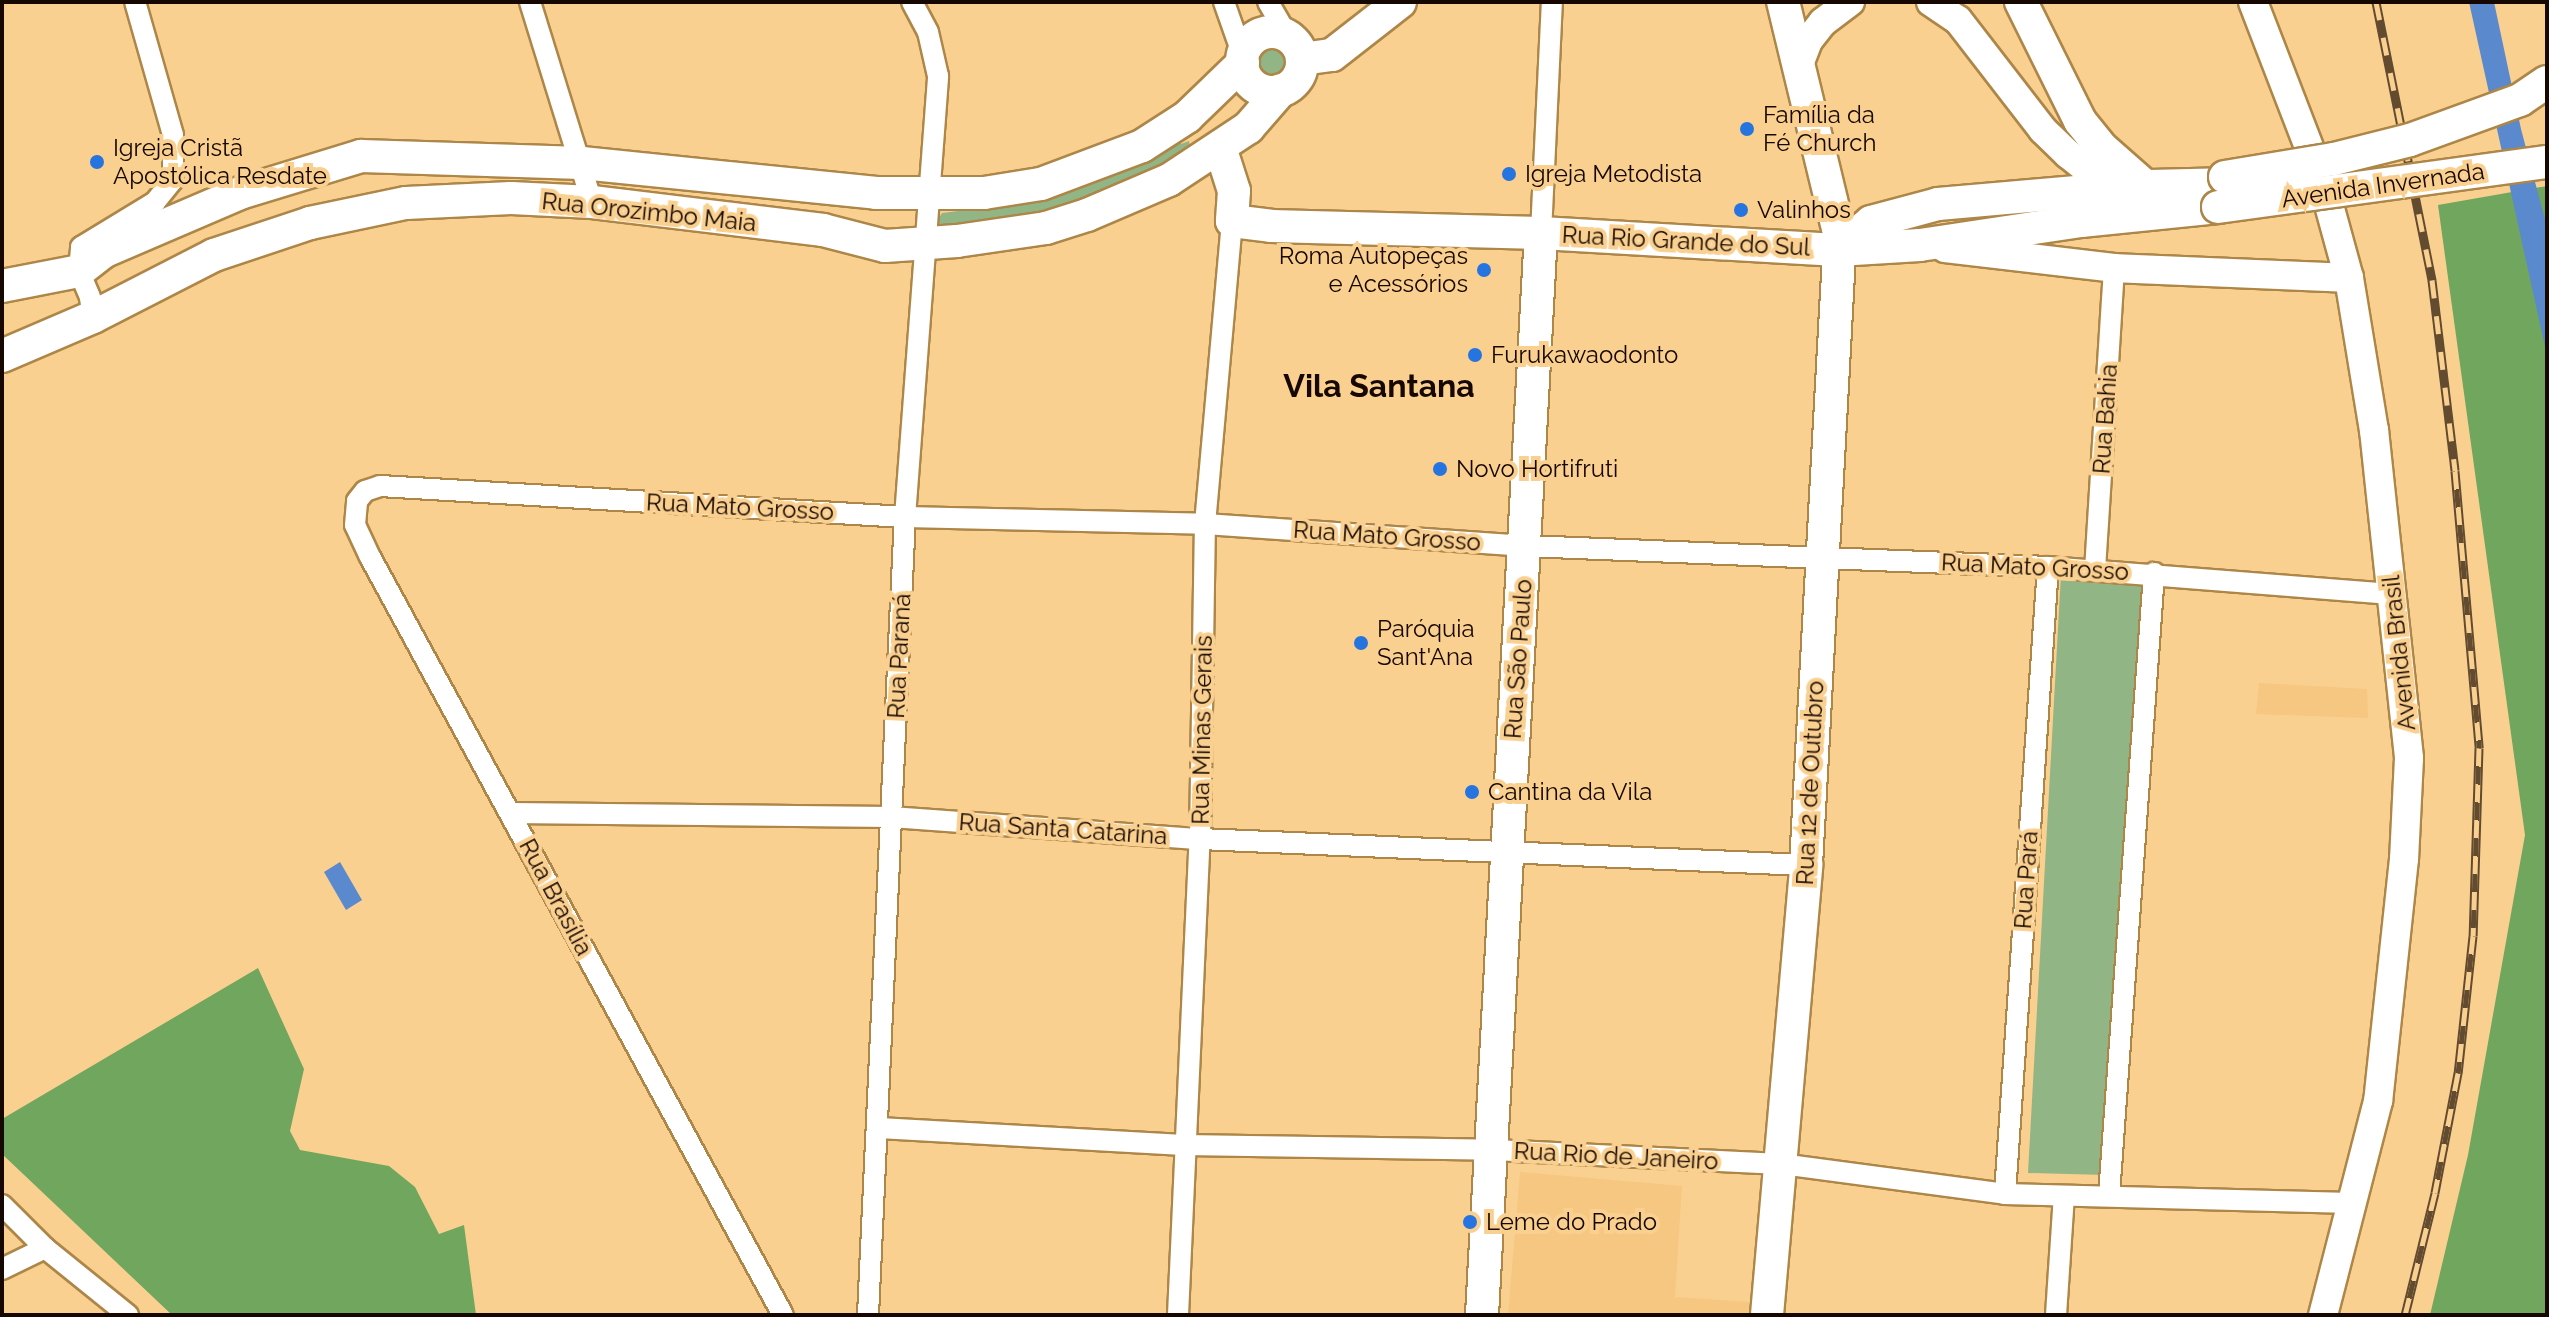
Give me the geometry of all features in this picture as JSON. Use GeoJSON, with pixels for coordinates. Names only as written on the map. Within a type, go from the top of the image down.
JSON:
{"type":"FeatureCollection","features":[{"type":"Feature","properties":{"kind":"main road"},"geometry":{"type":"LineString","coordinates":[[1295,48],[1297,79],[1281,90],[1261,89],[1252,84],[1243,60],[1252,39],[1260,34],[1269,32],[1295,48],[1332,55],[1400,2]]}},
{"type":"Feature","properties":{"kind":"main road","name":"Rua 12 de Outubro"},"geometry":{"type":"LineString","coordinates":[[1767,1315],[1806,865],[1840,237],[1783,2]]}},
{"type":"Feature","properties":{"kind":"main road"},"geometry":{"type":"LineString","coordinates":[[1800,62],[1808,41],[1823,22],[1850,2]]}},
{"type":"Feature","properties":{"kind":"main road"},"geometry":{"type":"LineString","coordinates":[[1931,2],[1958,20],[2043,130],[2068,154],[2085,168],[2136,186]]}},
{"type":"Feature","properties":{"kind":"main road"},"geometry":{"type":"LineString","coordinates":[[2021,2],[2080,121],[2136,186]]}},
{"type":"Feature","properties":{"kind":"main road"},"geometry":{"type":"LineString","coordinates":[[2040,38],[2049,2]]}},
{"type":"Feature","properties":{"kind":"main road","name":"Avenida Brasil"},"geometry":{"type":"LineString","coordinates":[[2253,2],[2323,183],[2349,278],[2374,430],[2394,594],[2409,758],[2404,859],[2378,1101],[2323,1315]]}},
{"type":"Feature","properties":{"kind":"main road","name":"Rua Orozimbo Maia"},"geometry":{"type":"LineString","coordinates":[[79,271],[105,251],[240,193],[361,156],[582,163],[828,189],[927,195],[984,193],[1041,184],[1142,146],[1187,117],[1243,60]]}},
{"type":"Feature","properties":{"kind":"main road"},"geometry":{"type":"LineString","coordinates":[[1838,250],[1920,245],[2081,221],[2223,189],[2410,140],[2520,100],[2547,82]]}},
{"type":"Feature","properties":{"kind":"main road","name":"Rua Orozimbo Maia"},"geometry":{"type":"LineString","coordinates":[[2,356],[93,317],[214,255],[359,210],[406,203],[511,198],[592,202],[823,230],[885,246],[1046,228],[1087,215],[1169,180],[1248,128],[1281,90]]}},
{"type":"Feature","properties":{"kind":"main road"},"geometry":{"type":"LineString","coordinates":[[1187,117],[1220,147]]}},
{"type":"Feature","properties":{"kind":"main road","name":"Avenida Invernada"},"geometry":{"type":"LineString","coordinates":[[2223,189],[2547,139]]}},
{"type":"Feature","properties":{"kind":"main road","name":"Rua Minas Gerais"},"geometry":{"type":"LineString","coordinates":[[1220,147],[1234,191],[1232,221]]}},
{"type":"Feature","properties":{"kind":"main road","name":"Avenida Invernada"},"geometry":{"type":"LineString","coordinates":[[2223,189],[2547,162]]}},
{"type":"Feature","properties":{"kind":"main road","name":"Rua Rio Grande do Sul"},"geometry":{"type":"LineString","coordinates":[[1232,221],[1271,226],[1541,233],[1838,250],[1871,222],[1885,215],[1938,204],[2136,186],[2223,189]]}},
{"type":"Feature","properties":{"kind":"main road","name":"Rua São Paulo"},"geometry":{"type":"LineString","coordinates":[[1482,1315],[1494,1150],[1505,850],[1526,546],[1541,233]]}},
{"type":"Feature","properties":{"kind":"main road"},"geometry":{"type":"LineString","coordinates":[[1920,245],[2114,268],[2349,278]]}},
{"type":"Feature","properties":{"kind":"main road"},"geometry":{"type":"LineString","coordinates":[[5,284],[79,271]]}},
{"type":"Feature","properties":{"kind":"street"},"geometry":{"type":"LineString","coordinates":[[93,317],[90,297],[79,271],[81,247],[166,193],[173,180],[176,160],[173,135],[135,2]]}},
{"type":"Feature","properties":{"kind":"street"},"geometry":{"type":"LineString","coordinates":[[530,2],[592,202]]}},
{"type":"Feature","properties":{"kind":"street","name":"Rua Paraná"},"geometry":{"type":"LineString","coordinates":[[868,1315],[905,517],[938,76],[928,32],[912,2]]}},
{"type":"Feature","properties":{"kind":"street"},"geometry":{"type":"LineString","coordinates":[[1224,2],[1243,60]]}},
{"type":"Feature","properties":{"kind":"street"},"geometry":{"type":"LineString","coordinates":[[1268,2],[1295,48]]}},
{"type":"Feature","properties":{"kind":"street","name":"Rua São Paulo"},"geometry":{"type":"LineString","coordinates":[[1541,233],[1552,2]]}},
{"type":"Feature","properties":{"kind":"street","name":"Rua Minas Gerais"},"geometry":{"type":"LineString","coordinates":[[1178,1315],[1200,839],[1205,524],[1232,221]]}},
{"type":"Feature","properties":{"kind":"street","name":"Rua Bahia"},"geometry":{"type":"LineString","coordinates":[[2095,570],[2114,268]]}},
{"type":"Feature","properties":{"kind":"street","name":"Rua Mato Grosso"},"geometry":{"type":"LineString","coordinates":[[380,486],[905,517],[1205,524],[1526,546],[2048,567],[2394,594]]}},
{"type":"Feature","properties":{"kind":"street","name":"Rua Brasília"},"geometry":{"type":"LineString","coordinates":[[380,486],[365,491],[357,501],[355,525],[783,1315]]}},
{"type":"Feature","properties":{"kind":"street","name":"Rua Pará"},"geometry":{"type":"LineString","coordinates":[[2005,1194],[2048,567]]}},
{"type":"Feature","properties":{"kind":"street"},"geometry":{"type":"LineString","coordinates":[[2109,1195],[2154,573]]}},
{"type":"Feature","properties":{"kind":"street","name":"Rua Santa Catarina"},"geometry":{"type":"LineString","coordinates":[[511,813],[891,817],[1200,839],[1806,865]]}},
{"type":"Feature","properties":{"kind":"street","name":"Rua Rio de Janeiro"},"geometry":{"type":"LineString","coordinates":[[879,1128],[1184,1145],[1494,1150],[1781,1164],[2005,1194],[2351,1203]]}},
{"type":"Feature","properties":{"kind":"street"},"geometry":{"type":"LineString","coordinates":[[2056,1315],[2064,1196]]}},
{"type":"Feature","properties":{"kind":"street"},"geometry":{"type":"LineString","coordinates":[[2,1205],[45,1248],[128,1315]]}},
{"type":"Feature","properties":{"kind":"street"},"geometry":{"type":"LineString","coordinates":[[2,1269],[45,1248]]}},
{"type":"Feature","properties":{"kind":"shaded area"},"geometry":{"type":"Polygon","coordinates":[[[2259,683],[2367,689],[2368,718],[2256,714],[2259,683]]]}},
{"type":"Feature","properties":{"kind":"shaded area"},"geometry":{"type":"Polygon","coordinates":[[[1520,1172],[1682,1186],[1675,1297],[1750,1302],[1749,1315],[1508,1315],[1520,1172]]]}},
{"type":"Feature","properties":{"kind":"green space"},"geometry":{"type":"Polygon","coordinates":[[[1272,41],[1286,47],[1292,61],[1286,75],[1272,81],[1258,75],[1252,61],[1258,47],[1272,41]]]}},
{"type":"Feature","properties":{"kind":"green space"},"geometry":{"type":"Polygon","coordinates":[[[1179,138],[1181,144],[1189,141],[1191,151],[1099,198],[1040,218],[939,227],[938,219],[942,213],[1040,201],[1133,162],[1179,138]]]}},
{"type":"Feature","properties":{"kind":"green space"},"geometry":{"type":"Polygon","coordinates":[[[2547,186],[2547,1315],[2430,1315],[2468,1155],[2525,835],[2438,205],[2547,186]]]}},
{"type":"Feature","properties":{"kind":"green space"},"geometry":{"type":"Polygon","coordinates":[[[2061,574],[2151,578],[2106,1175],[2028,1173],[2061,574]]]}},
{"type":"Feature","properties":{"kind":"green space"},"geometry":{"type":"Polygon","coordinates":[[[258,968],[304,1069],[290,1131],[300,1150],[389,1166],[415,1187],[439,1234],[464,1225],[476,1315],[172,1315],[2,1154],[2,1119],[258,968]]]}},
{"type":"Feature","properties":{"kind":"water"},"geometry":{"type":"Polygon","coordinates":[[[2469,2],[2494,2],[2521,129],[2547,227],[2547,356],[2469,2]]]}},
{"type":"Feature","properties":{"kind":"water"},"geometry":{"type":"Polygon","coordinates":[[[340,862],[362,900],[346,910],[324,872],[340,862]]]}},
{"type":"Feature","properties":{"kind":"railway"},"geometry":{"type":"LineString","coordinates":[[2376,2],[2432,280],[2455,471],[2479,748],[2473,936],[2458,1073],[2435,1193],[2405,1315]]}},
{"type":"Feature","properties":{"kind":"place","name":"Família da Fé Church"},"geometry":{"type":"Point","coordinates":[1747,129]}},
{"type":"Feature","properties":{"kind":"place","name":"Igreja Cristã Apostólica Resdate"},"geometry":{"type":"Point","coordinates":[97,162]}},
{"type":"Feature","properties":{"kind":"place","name":"Igreja Metodista"},"geometry":{"type":"Point","coordinates":[1509,174]}},
{"type":"Feature","properties":{"kind":"place","name":"Valinhos"},"geometry":{"type":"Point","coordinates":[1741,210]}},
{"type":"Feature","properties":{"kind":"place","name":"Roma Autopeças e Acessórios"},"geometry":{"type":"Point","coordinates":[1484,270]}},
{"type":"Feature","properties":{"kind":"place","name":"Furukawaodonto"},"geometry":{"type":"Point","coordinates":[1475,355]}},
{"type":"Feature","properties":{"kind":"place","name":"Novo Hortifruti"},"geometry":{"type":"Point","coordinates":[1440,469]}},
{"type":"Feature","properties":{"kind":"place","name":"Paróquia Sant'Ana"},"geometry":{"type":"Point","coordinates":[1361,643]}},
{"type":"Feature","properties":{"kind":"place","name":"Cantina da Vila"},"geometry":{"type":"Point","coordinates":[1472,792]}},
{"type":"Feature","properties":{"kind":"place","name":"Leme do Prado"},"geometry":{"type":"Point","coordinates":[1470,1222]}},
{"type":"Feature","properties":{"kind":"district","name":"Vila Santana"},"geometry":{"type":"Point","coordinates":[1379,386]}}]}
